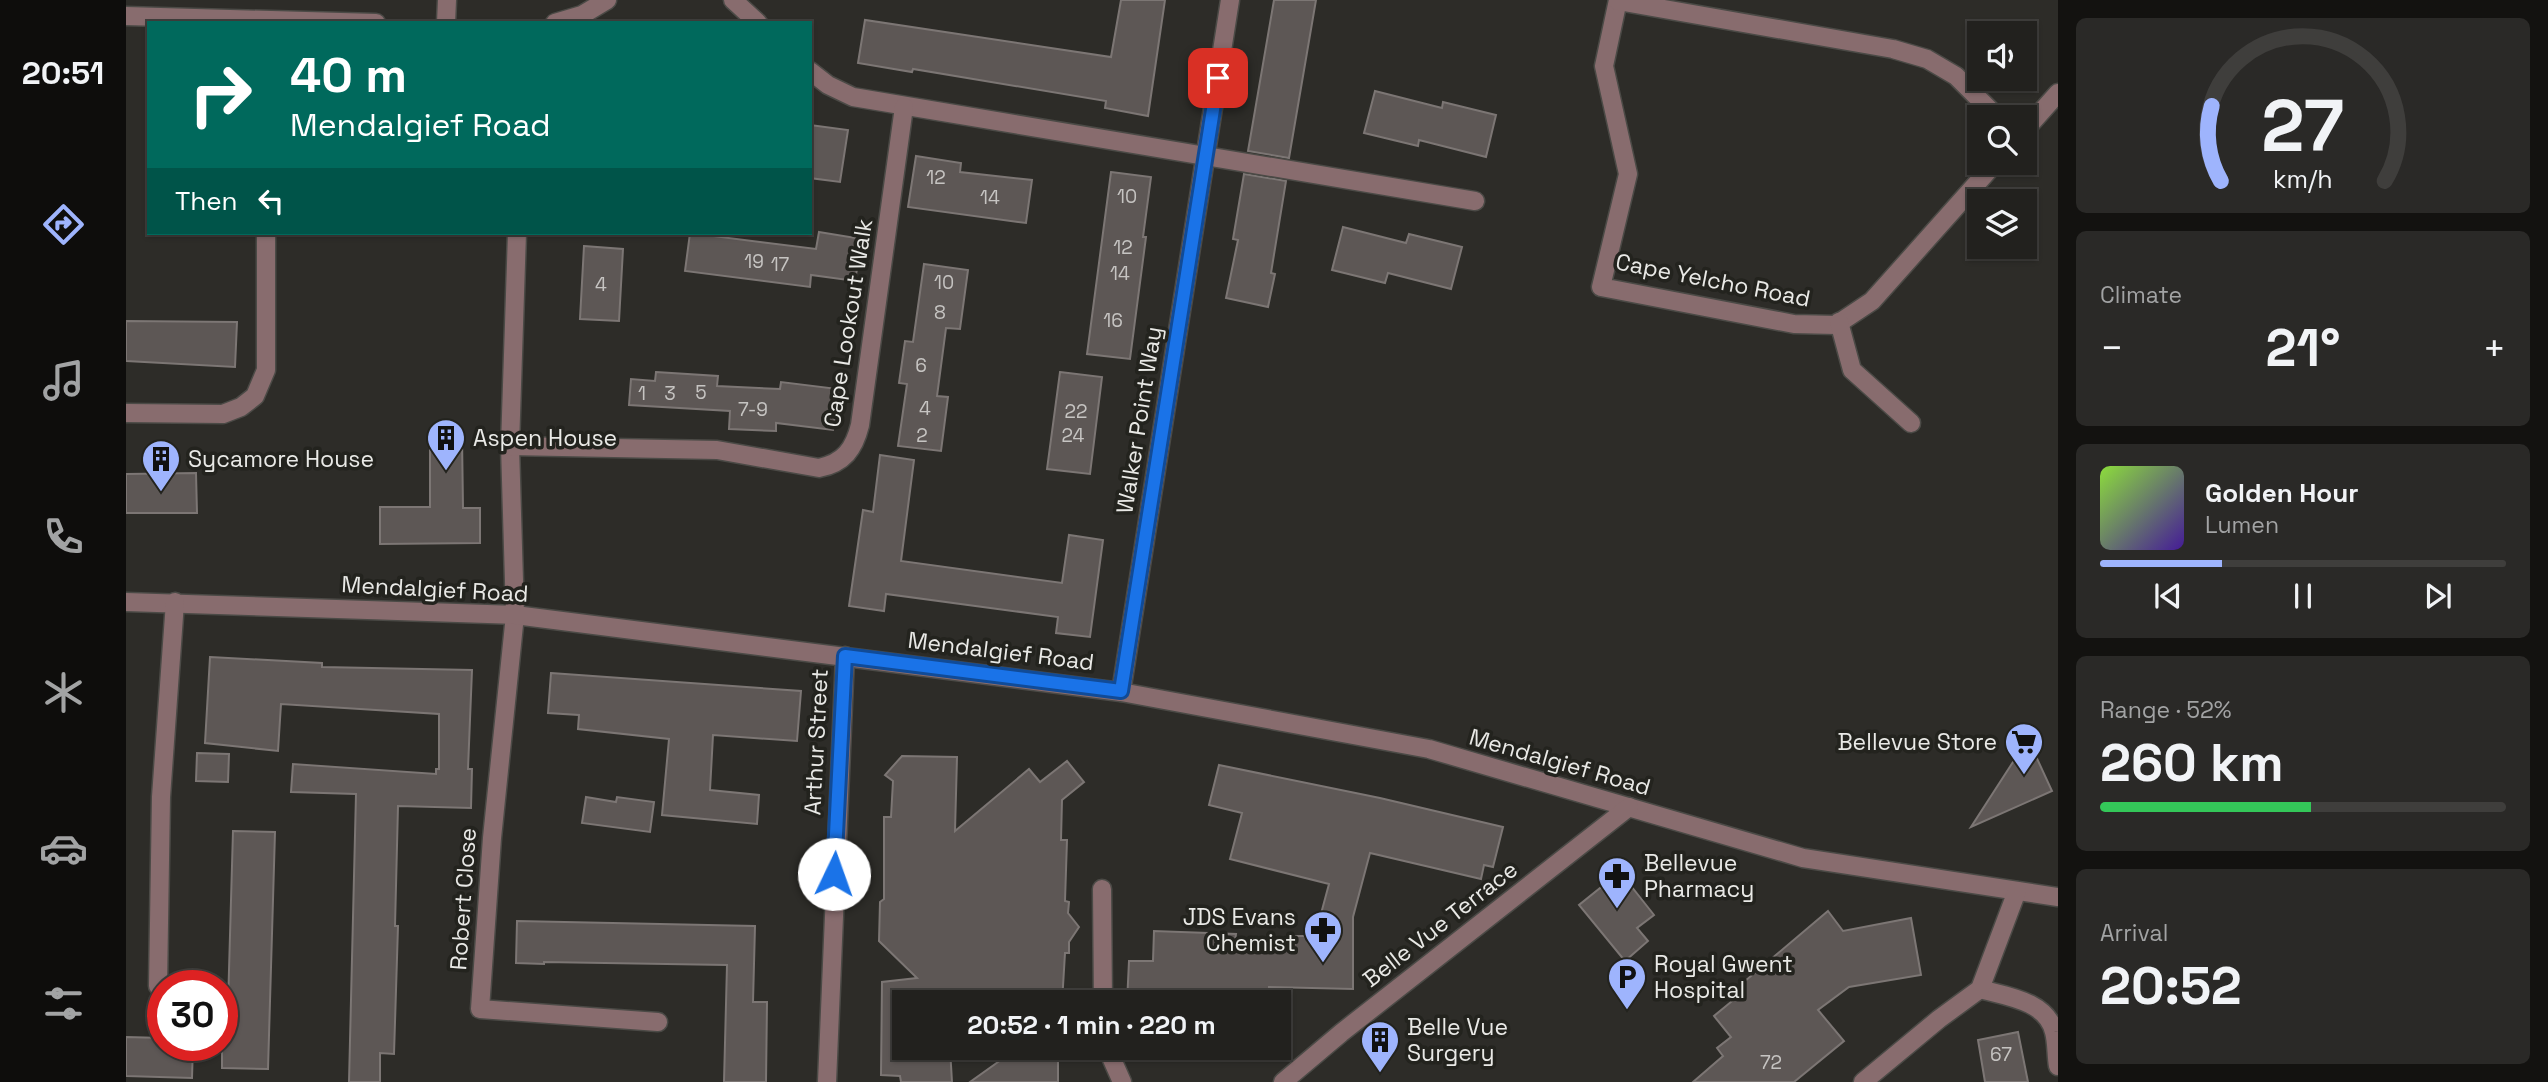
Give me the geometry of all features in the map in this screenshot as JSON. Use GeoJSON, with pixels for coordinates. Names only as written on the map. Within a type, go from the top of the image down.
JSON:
{"type":"FeatureCollection","features":[{"type":"Feature","properties":{"kind":"street"},"geometry":{"type":"LineString","coordinates":[[446,21],[447,0]]}},
{"type":"Feature","properties":{"kind":"street"},"geometry":{"type":"LineString","coordinates":[[562,21],[582,15],[607,0]]}},
{"type":"Feature","properties":{"kind":"street"},"geometry":{"type":"LineString","coordinates":[[733,0],[756,21]]}},
{"type":"Feature","properties":{"kind":"street","name":"Walker Point Way"},"geometry":{"type":"LineString","coordinates":[[1121,691],[1230,0]]}},
{"type":"Feature","properties":{"kind":"street"},"geometry":{"type":"LineString","coordinates":[[1618,0],[1893,49],[1927,59],[1956,76],[1985,105]]}},
{"type":"Feature","properties":{"kind":"street","name":"Cape Yelcho Road"},"geometry":{"type":"LineString","coordinates":[[1618,0],[1604,66],[1628,174],[1601,287],[1794,324],[1836,325],[1872,301],[1985,175]]}},
{"type":"Feature","properties":{"kind":"street"},"geometry":{"type":"LineString","coordinates":[[126,16],[272,21]]}},
{"type":"Feature","properties":{"kind":"street"},"geometry":{"type":"LineString","coordinates":[[812,73],[828,85],[853,97],[904,107],[1475,201]]}},
{"type":"Feature","properties":{"kind":"street"},"geometry":{"type":"LineString","coordinates":[[2037,117],[2058,93]]}},
{"type":"Feature","properties":{"kind":"street","name":"Cape Lookout Walk"},"geometry":{"type":"LineString","coordinates":[[510,446],[717,450],[819,468],[834,465],[845,456],[855,442],[860,425],[904,107]]}},
{"type":"Feature","properties":{"kind":"street"},"geometry":{"type":"LineString","coordinates":[[126,412],[223,414],[241,407],[255,396],[266,370],[266,235]]}},
{"type":"Feature","properties":{"kind":"street"},"geometry":{"type":"LineString","coordinates":[[515,615],[510,446],[517,235]]}},
{"type":"Feature","properties":{"kind":"street"},"geometry":{"type":"LineString","coordinates":[[1839,322],[1852,370],[1911,423]]}},
{"type":"Feature","properties":{"kind":"street","name":"Mendalgief Road"},"geometry":{"type":"LineString","coordinates":[[126,601],[515,615],[1121,691],[1429,749],[1803,858],[2058,897]]}},
{"type":"Feature","properties":{"kind":"street"},"geometry":{"type":"LineString","coordinates":[[158,970],[161,797],[175,603]]}},
{"type":"Feature","properties":{"kind":"street","name":"Robert Close"},"geometry":{"type":"LineString","coordinates":[[515,615],[492,838],[480,1009],[658,1022]]}},
{"type":"Feature","properties":{"kind":"street","name":"Arthur Street"},"geometry":{"type":"LineString","coordinates":[[827,1082],[845,656]]}},
{"type":"Feature","properties":{"kind":"street","name":"Belle Vue Terrace"},"geometry":{"type":"LineString","coordinates":[[1283,1082],[1341,1033],[1629,807]]}},
{"type":"Feature","properties":{"kind":"street"},"geometry":{"type":"LineString","coordinates":[[1102,889],[1103,990]]}},
{"type":"Feature","properties":{"kind":"street"},"geometry":{"type":"LineString","coordinates":[[1863,1082],[1980,989],[2017,891]]}},
{"type":"Feature","properties":{"kind":"street"},"geometry":{"type":"LineString","coordinates":[[1980,989],[2021,1000],[2042,1011],[2054,1029],[2058,1066]]}},
{"type":"Feature","properties":{"kind":"street"},"geometry":{"type":"LineString","coordinates":[[1112,1060],[1122,1082]]}},
{"type":"Feature","properties":{"kind":"building"},"geometry":{"type":"Polygon","coordinates":[[[1121,0],[1165,0],[1148,116],[1105,108],[1106,101],[913,69],[912,72],[858,63],[865,20],[1111,57],[1121,0]]]}},
{"type":"Feature","properties":{"kind":"building"},"geometry":{"type":"Polygon","coordinates":[[[1274,0],[1316,0],[1289,158],[1248,151],[1274,0]]]}},
{"type":"Feature","properties":{"kind":"building"},"geometry":{"type":"Polygon","coordinates":[[[1375,91],[1442,108],[1443,102],[1496,115],[1486,157],[1419,140],[1418,146],[1364,133],[1375,91]]]}},
{"type":"Feature","properties":{"kind":"building"},"geometry":{"type":"Polygon","coordinates":[[[812,125],[848,130],[840,182],[812,178],[812,125]]]}},
{"type":"Feature","properties":{"kind":"building"},"geometry":{"type":"Polygon","coordinates":[[[916,156],[961,163],[960,172],[1032,180],[1026,223],[908,207],[916,156]]]}},
{"type":"Feature","properties":{"kind":"building"},"geometry":{"type":"Polygon","coordinates":[[[1111,172],[1151,177],[1130,359],[1087,354],[1111,172]]]}},
{"type":"Feature","properties":{"kind":"building"},"geometry":{"type":"Polygon","coordinates":[[[1244,174],[1286,181],[1271,273],[1275,274],[1268,307],[1226,298],[1238,240],[1233,239],[1244,174]]]}},
{"type":"Feature","properties":{"kind":"building"},"geometry":{"type":"Polygon","coordinates":[[[1343,227],[1406,243],[1409,234],[1462,247],[1451,289],[1388,273],[1385,283],[1332,270],[1343,227]]]}},
{"type":"Feature","properties":{"kind":"building"},"geometry":{"type":"Polygon","coordinates":[[[819,232],[862,239],[855,281],[811,275],[810,287],[685,271],[690,235],[816,249],[819,232]]]}},
{"type":"Feature","properties":{"kind":"building"},"geometry":{"type":"Polygon","coordinates":[[[584,246],[623,249],[619,321],[580,319],[584,246]]]}},
{"type":"Feature","properties":{"kind":"building"},"geometry":{"type":"Polygon","coordinates":[[[924,264],[968,270],[960,329],[946,328],[937,396],[948,397],[941,451],[898,446],[907,384],[899,383],[905,341],[913,342],[924,264]]]}},
{"type":"Feature","properties":{"kind":"building"},"geometry":{"type":"Polygon","coordinates":[[[126,321],[237,322],[235,367],[126,361],[126,321]]]}},
{"type":"Feature","properties":{"kind":"building"},"geometry":{"type":"Polygon","coordinates":[[[656,372],[718,376],[717,386],[780,389],[781,382],[838,389],[833,430],[776,423],[776,431],[729,429],[730,411],[629,405],[631,379],[655,381],[656,372]]]}},
{"type":"Feature","properties":{"kind":"building"},"geometry":{"type":"Polygon","coordinates":[[[1060,372],[1102,377],[1090,474],[1047,469],[1060,372]]]}},
{"type":"Feature","properties":{"kind":"building","name":"Aspen House"},"geometry":{"type":"Polygon","coordinates":[[[462,437],[463,508],[480,508],[480,543],[380,544],[380,507],[430,507],[430,438],[462,437]]]}},
{"type":"Feature","properties":{"kind":"building"},"geometry":{"type":"Polygon","coordinates":[[[880,455],[914,460],[901,561],[1062,583],[1069,535],[1103,540],[1090,637],[1056,633],[1058,617],[886,594],[884,611],[849,606],[863,510],[873,512],[880,455]]]}},
{"type":"Feature","properties":{"kind":"building","name":"Sycamore House"},"geometry":{"type":"Polygon","coordinates":[[[196,473],[197,513],[126,513],[126,474],[196,473]]]}},
{"type":"Feature","properties":{"kind":"building"},"geometry":{"type":"Polygon","coordinates":[[[210,657],[322,663],[322,667],[472,670],[468,769],[472,769],[471,808],[398,806],[394,1054],[380,1053],[380,1082],[349,1082],[356,794],[291,792],[293,764],[436,774],[436,769],[439,769],[439,714],[281,704],[278,751],[205,743],[210,657]]]}},
{"type":"Feature","properties":{"kind":"building"},"geometry":{"type":"Polygon","coordinates":[[[551,673],[801,691],[797,741],[713,735],[710,790],[759,795],[757,824],[662,815],[669,739],[578,729],[579,715],[548,713],[551,673]]]}},
{"type":"Feature","properties":{"kind":"building","name":"Bellevue Store"},"geometry":{"type":"Polygon","coordinates":[[[2034,752],[2052,791],[1971,827],[2013,762],[2034,752]]]}},
{"type":"Feature","properties":{"kind":"building"},"geometry":{"type":"Polygon","coordinates":[[[197,753],[229,754],[228,782],[196,781],[197,753]]]}},
{"type":"Feature","properties":{"kind":"building"},"geometry":{"type":"Polygon","coordinates":[[[902,756],[957,757],[955,831],[1029,769],[1040,782],[1067,761],[1084,782],[1062,800],[1061,840],[1067,840],[1065,901],[1069,902],[1068,913],[1079,927],[1069,942],[1069,953],[1065,953],[1063,990],[892,990],[892,1060],[951,1060],[952,1082],[901,1082],[900,1076],[881,1075],[882,982],[917,978],[879,941],[880,902],[884,899],[884,817],[891,817],[893,781],[885,775],[902,756]]]}},
{"type":"Feature","properties":{"kind":"building"},"geometry":{"type":"Polygon","coordinates":[[[1219,765],[1503,827],[1493,867],[1484,865],[1481,879],[1370,853],[1353,917],[1353,989],[1269,987],[1269,990],[1128,990],[1129,961],[1153,961],[1154,931],[1236,934],[1235,941],[1295,944],[1295,936],[1315,936],[1329,884],[1230,859],[1242,813],[1209,805],[1219,765]]]}},
{"type":"Feature","properties":{"kind":"building"},"geometry":{"type":"Polygon","coordinates":[[[586,797],[616,802],[617,797],[654,802],[650,832],[582,823],[586,797]]]}},
{"type":"Feature","properties":{"kind":"building"},"geometry":{"type":"Polygon","coordinates":[[[233,831],[275,832],[268,1069],[222,1068],[222,1061],[238,1061],[238,970],[229,970],[233,831]]]}},
{"type":"Feature","properties":{"kind":"building","name":"Bellevue Pharmacy"},"geometry":{"type":"Polygon","coordinates":[[[1620,872],[1654,915],[1637,928],[1648,941],[1625,961],[1579,905],[1620,872]]]}},
{"type":"Feature","properties":{"kind":"building"},"geometry":{"type":"Polygon","coordinates":[[[1828,911],[1843,931],[1911,918],[1921,975],[1849,987],[1818,1010],[1844,1041],[1794,1082],[1693,1082],[1723,1056],[1717,1048],[1731,1037],[1714,1016],[1737,997],[1732,992],[1828,911]]]}},
{"type":"Feature","properties":{"kind":"building"},"geometry":{"type":"Polygon","coordinates":[[[517,921],[755,926],[753,1002],[767,1002],[766,1082],[724,1082],[727,965],[516,963],[517,921]]]}},
{"type":"Feature","properties":{"kind":"building"},"geometry":{"type":"Polygon","coordinates":[[[2018,1032],[2028,1082],[1985,1082],[1978,1040],[2018,1032]]]}},
{"type":"Feature","properties":{"kind":"building"},"geometry":{"type":"Polygon","coordinates":[[[126,1037],[147,1038],[147,1061],[193,1061],[192,1078],[126,1076],[126,1037]]]}},
{"type":"Feature","properties":{"kind":"building"},"geometry":{"type":"Polygon","coordinates":[[[1001,1060],[1058,1060],[1058,1082],[970,1082],[1001,1060]]]}},
{"type":"Feature","properties":{"kind":"place","name":"Aspen House"},"geometry":{"type":"Point","coordinates":[446,472]}},
{"type":"Feature","properties":{"kind":"place","name":"Sycamore House"},"geometry":{"type":"Point","coordinates":[161,493]}},
{"type":"Feature","properties":{"kind":"place","name":"Bellevue Store"},"geometry":{"type":"Point","coordinates":[2024,776]}},
{"type":"Feature","properties":{"kind":"place","name":"Bellevue Pharmacy"},"geometry":{"type":"Point","coordinates":[1617,910]}},
{"type":"Feature","properties":{"kind":"place","name":"JDS Evans Chemist"},"geometry":{"type":"Point","coordinates":[1323,964]}},
{"type":"Feature","properties":{"kind":"place","name":"Royal Gwent Hospital"},"geometry":{"type":"Point","coordinates":[1627,1011]}},
{"type":"Feature","properties":{"kind":"place","name":"Belle Vue Surgery"},"geometry":{"type":"Point","coordinates":[1380,1074]}},
{"type":"Feature","properties":{"kind":"route"},"geometry":{"type":"LineString","coordinates":[[834,874],[845,656],[1121,691],[1218,78]]}}]}
